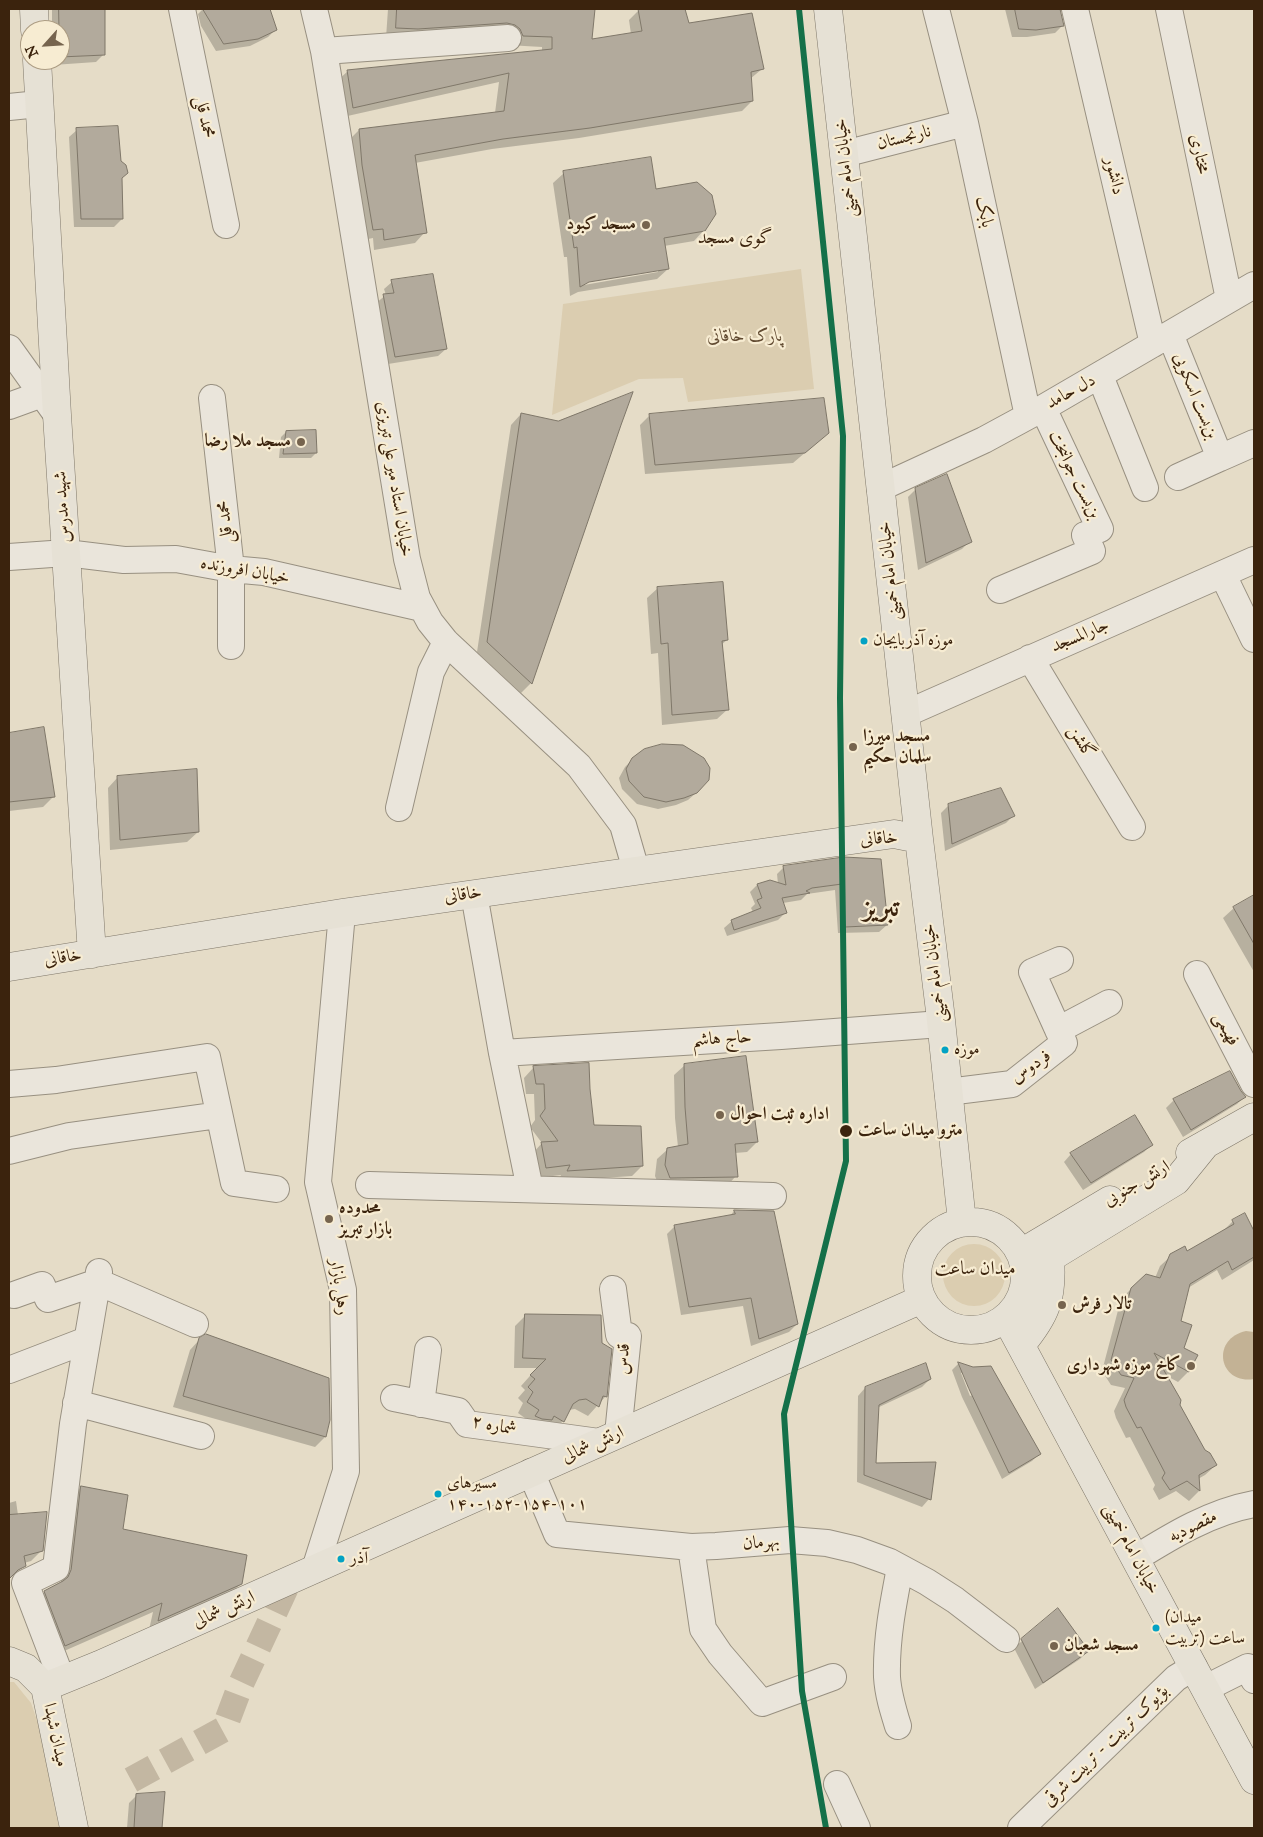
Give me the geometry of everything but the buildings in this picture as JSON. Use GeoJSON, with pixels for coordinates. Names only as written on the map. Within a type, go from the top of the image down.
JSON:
{"type":"FeatureCollection","features":[{"type":"Feature","properties":{"kind":"main road","name":"خیابان امام خمینی"},"geometry":{"type":"LineString","coordinates":[[828,9],[905,714],[906,837],[942,1024],[962,1222]]}},
{"type":"Feature","properties":{"kind":"main road","name":"شهید مدرس"},"geometry":{"type":"LineString","coordinates":[[37,70],[49,404],[66,553],[92,954]]}},
{"type":"Feature","properties":{"kind":"main road","name":"خاقانی"},"geometry":{"type":"LineString","coordinates":[[9,967],[342,913],[636,870],[906,837]]}},
{"type":"Feature","properties":{"kind":"main road","name":"ارتش جنوبی"},"geometry":{"type":"LineString","coordinates":[[1021,1253],[1254,1117]]}},
{"type":"Feature","properties":{"kind":"main road"},"geometry":{"type":"LineString","coordinates":[[1020,1345],[1036,1327],[1049,1301],[1052,1278],[1050,1258],[1176,1181],[1206,1144]]}},
{"type":"Feature","properties":{"kind":"main road"},"geometry":{"type":"LineString","coordinates":[[976,1221],[990,1224],[1003,1231],[1021,1253],[1025,1266],[1026,1280],[1022,1294],[1016,1307],[1006,1318],[994,1325],[981,1330],[966,1330],[953,1327],[940,1320],[922,1298],[918,1285],[917,1271],[920,1256],[936,1233],[948,1226],[976,1221]]}},
{"type":"Feature","properties":{"kind":"main road","name":"ارتش شمالی"},"geometry":{"type":"LineString","coordinates":[[53,1684],[922,1298]]}},
{"type":"Feature","properties":{"kind":"main road","name":"خیابان امام خمینی"},"geometry":{"type":"LineString","coordinates":[[1006,1318],[1254,1780]]}},
{"type":"Feature","properties":{"kind":"main road","name":"میدان شهدا"},"geometry":{"type":"LineString","coordinates":[[9,1661],[26,1668],[53,1684],[74,1828]]}},
{"type":"Feature","properties":{"kind":"street","name":"محمد قلی"},"geometry":{"type":"LineString","coordinates":[[182,9],[226,226]]}},
{"type":"Feature","properties":{"kind":"street","name":"خیابان استاد میر علی تبریزی"},"geometry":{"type":"LineString","coordinates":[[314,9],[324,51],[408,559],[417,598],[430,622],[446,642],[579,766],[623,825],[636,870]]}},
{"type":"Feature","properties":{"kind":"street","name":"بابک"},"geometry":{"type":"LineString","coordinates":[[936,9],[1036,412]]}},
{"type":"Feature","properties":{"kind":"street","name":"دانشور"},"geometry":{"type":"LineString","coordinates":[[1075,9],[1161,339]]}},
{"type":"Feature","properties":{"kind":"street","name":"مختاری"},"geometry":{"type":"LineString","coordinates":[[1169,9],[1229,299]]}},
{"type":"Feature","properties":{"kind":"street"},"geometry":{"type":"LineString","coordinates":[[324,51],[508,38]]}},
{"type":"Feature","properties":{"kind":"street"},"geometry":{"type":"LineString","coordinates":[[9,107],[39,104]]}},
{"type":"Feature","properties":{"kind":"street","name":"نارنجستان"},"geometry":{"type":"LineString","coordinates":[[844,154],[964,123]]}},
{"type":"Feature","properties":{"kind":"street","name":"دل حامد"},"geometry":{"type":"LineString","coordinates":[[880,488],[959,452],[1036,412],[1254,285]]}},
{"type":"Feature","properties":{"kind":"street","name":"بن‌بست اسکویی"},"geometry":{"type":"LineString","coordinates":[[1161,339],[1220,458]]}},
{"type":"Feature","properties":{"kind":"street"},"geometry":{"type":"LineString","coordinates":[[9,348],[49,404]]}},
{"type":"Feature","properties":{"kind":"street"},"geometry":{"type":"LineString","coordinates":[[1100,376],[1145,488]]}},
{"type":"Feature","properties":{"kind":"street","name":"محمد قلی"},"geometry":{"type":"LineString","coordinates":[[212,398],[231,569],[231,646]]}},
{"type":"Feature","properties":{"kind":"street"},"geometry":{"type":"LineString","coordinates":[[9,406],[49,404]]}},
{"type":"Feature","properties":{"kind":"street","name":"بن‌بست جوانبخت"},"geometry":{"type":"LineString","coordinates":[[1000,590],[1092,551],[1085,535],[1100,528],[1036,412]]}},
{"type":"Feature","properties":{"kind":"street","name":"بن‌بست اسکویی"},"geometry":{"type":"LineString","coordinates":[[1178,477],[1254,444]]}},
{"type":"Feature","properties":{"kind":"street","name":"خیابان افروزنده"},"geometry":{"type":"LineString","coordinates":[[9,557],[66,553],[124,560],[176,559],[231,569],[264,572],[422,608]]}},
{"type":"Feature","properties":{"kind":"street","name":"جارالمسجد"},"geometry":{"type":"LineString","coordinates":[[905,714],[1254,560]]}},
{"type":"Feature","properties":{"kind":"street"},"geometry":{"type":"LineString","coordinates":[[1223,575],[1254,640]]}},
{"type":"Feature","properties":{"kind":"street"},"geometry":{"type":"LineString","coordinates":[[399,808],[431,672],[446,642]]}},
{"type":"Feature","properties":{"kind":"street","name":"گلشن"},"geometry":{"type":"LineString","coordinates":[[1030,658],[1132,827]]}},
{"type":"Feature","properties":{"kind":"street"},"geometry":{"type":"LineString","coordinates":[[474,894],[502,1053],[530,1190]]}},
{"type":"Feature","properties":{"kind":"street","name":"رهلی بازار"},"geometry":{"type":"LineString","coordinates":[[315,1569],[346,1471],[343,1290],[318,1182],[342,913]]}},
{"type":"Feature","properties":{"kind":"street","name":"فردوس"},"geometry":{"type":"LineString","coordinates":[[948,1092],[1012,1084],[1064,1043],[1032,972],[1060,960]]}},
{"type":"Feature","properties":{"kind":"street","name":"فهیمی"},"geometry":{"type":"LineString","coordinates":[[1197,974],[1254,1084]]}},
{"type":"Feature","properties":{"kind":"street"},"geometry":{"type":"LineString","coordinates":[[1058,1030],[1109,1003]]}},
{"type":"Feature","properties":{"kind":"street","name":"حاج هاشم"},"geometry":{"type":"LineString","coordinates":[[502,1053],[942,1024]]}},
{"type":"Feature","properties":{"kind":"street"},"geometry":{"type":"LineString","coordinates":[[9,1084],[56,1080],[207,1058],[234,1183],[276,1189]]}},
{"type":"Feature","properties":{"kind":"street"},"geometry":{"type":"LineString","coordinates":[[9,1151],[69,1136],[219,1115]]}},
{"type":"Feature","properties":{"kind":"street"},"geometry":{"type":"LineString","coordinates":[[369,1185],[772,1196]]}},
{"type":"Feature","properties":{"kind":"street"},"geometry":{"type":"LineString","coordinates":[[14,1295],[42,1285],[48,1299],[98,1277],[196,1324]]}},
{"type":"Feature","properties":{"kind":"street"},"geometry":{"type":"LineString","coordinates":[[53,1684],[25,1583],[56,1568],[76,1403],[98,1277]]}},
{"type":"Feature","properties":{"kind":"street","name":"قدس"},"geometry":{"type":"LineString","coordinates":[[608,1438],[628,1336],[619,1335],[613,1289]]}},
{"type":"Feature","properties":{"kind":"street"},"geometry":{"type":"LineString","coordinates":[[9,1370],[87,1340]]}},
{"type":"Feature","properties":{"kind":"street"},"geometry":{"type":"LineString","coordinates":[[421,1404],[428,1350]]}},
{"type":"Feature","properties":{"kind":"street","name":"شماره ۲"},"geometry":{"type":"LineString","coordinates":[[394,1398],[458,1411],[466,1424],[608,1438]]}},
{"type":"Feature","properties":{"kind":"street"},"geometry":{"type":"LineString","coordinates":[[76,1403],[201,1436]]}},
{"type":"Feature","properties":{"kind":"street","name":"بهرمان"},"geometry":{"type":"LineString","coordinates":[[531,1472],[557,1534],[691,1546],[716,1546],[790,1540],[827,1543],[857,1550],[874,1555],[927,1582],[955,1600],[1006,1639]]}},
{"type":"Feature","properties":{"kind":"street","name":"مقصودیه"},"geometry":{"type":"LineString","coordinates":[[1136,1558],[1168,1538],[1202,1521],[1238,1507],[1254,1504]]}},
{"type":"Feature","properties":{"kind":"street"},"geometry":{"type":"LineString","coordinates":[[691,1546],[703,1629],[720,1654],[762,1703],[833,1677]]}},
{"type":"Feature","properties":{"kind":"street"},"geometry":{"type":"LineString","coordinates":[[898,1726],[891,1701],[888,1659],[890,1617],[900,1568]]}},
{"type":"Feature","properties":{"kind":"street","name":"بؤیوک تربیت - تربیت شرقی"},"geometry":{"type":"LineString","coordinates":[[1021,1828],[1176,1678],[1200,1677],[1248,1667],[1254,1680]]}},
{"type":"Feature","properties":{"kind":"street"},"geometry":{"type":"LineString","coordinates":[[837,1784],[857,1828]]}},
{"type":"Feature","properties":{"kind":"green space","name":"پارک خاقانی"},"geometry":{"type":"Polygon","coordinates":[[[801,269],[814,389],[688,402],[683,378],[639,379],[552,415],[563,304],[801,269]]]}},
{"type":"Feature","properties":{"kind":"green space"},"geometry":{"type":"Polygon","coordinates":[[[974,1244],[991,1249],[996,1253],[1000,1258],[1005,1275],[1000,1292],[996,1297],[991,1301],[974,1306],[957,1301],[952,1297],[948,1292],[943,1275],[948,1258],[952,1253],[957,1249],[974,1244]]]}},
{"type":"Feature","properties":{"kind":"green space"},"geometry":{"type":"Polygon","coordinates":[[[9,1682],[14,1682],[31,1703],[40,1729],[59,1828],[9,1828],[9,1682]]]}},
{"type":"Feature","properties":{"kind":"shaded area"},"geometry":{"type":"Polygon","coordinates":[[[1246,1331],[1254,1332],[1254,1379],[1242,1379],[1233,1375],[1227,1369],[1223,1360],[1223,1351],[1227,1343],[1235,1336],[1246,1331]]]}},
{"type":"Feature","properties":{"kind":"tunnel"},"geometry":{"type":"LineString","coordinates":[[131,1780],[224,1729],[241,1684],[289,1581]]}},
{"type":"Feature","properties":{"kind":"transit line"},"geometry":{"type":"LineString","coordinates":[[799,9],[843,436],[840,698],[846,1161],[784,1414],[802,1691],[826,1828]]}},
{"type":"Feature","properties":{"kind":"place","name":"مسجد کبود"},"geometry":{"type":"Point","coordinates":[646,225]}},
{"type":"Feature","properties":{"kind":"place","name":"مسجد ملا رضا"},"geometry":{"type":"Point","coordinates":[301,442]}},
{"type":"Feature","properties":{"kind":"place","name":"موزه آذربایجان"},"geometry":{"type":"Point","coordinates":[864,641]}},
{"type":"Feature","properties":{"kind":"place","name":"مسجد میرزا سلمان حکیم"},"geometry":{"type":"Point","coordinates":[853,747]}},
{"type":"Feature","properties":{"kind":"place","name":"موزه"},"geometry":{"type":"Point","coordinates":[945,1050]}},
{"type":"Feature","properties":{"kind":"place","name":"اداره ثبت احوال"},"geometry":{"type":"Point","coordinates":[720,1115]}},
{"type":"Feature","properties":{"kind":"place","name":"مترو میدان ساعت"},"geometry":{"type":"Point","coordinates":[846,1131]}},
{"type":"Feature","properties":{"kind":"place","name":"محدوده بازار تبریز"},"geometry":{"type":"Point","coordinates":[329,1219]}},
{"type":"Feature","properties":{"kind":"place","name":"تالار فرش"},"geometry":{"type":"Point","coordinates":[1062,1305]}},
{"type":"Feature","properties":{"kind":"place","name":"کاخ موزه شهرداری"},"geometry":{"type":"Point","coordinates":[1191,1366]}},
{"type":"Feature","properties":{"kind":"place","name":"مسیرهای ۱۴۰-۱۵۲-۱۵۴-۱۰۱"},"geometry":{"type":"Point","coordinates":[438,1494]}},
{"type":"Feature","properties":{"kind":"place","name":"آذر"},"geometry":{"type":"Point","coordinates":[341,1559]}},
{"type":"Feature","properties":{"kind":"place","name":"(میدان ساعت (تربیت"},"geometry":{"type":"Point","coordinates":[1156,1628]}},
{"type":"Feature","properties":{"kind":"place","name":"مسجد شعبان"},"geometry":{"type":"Point","coordinates":[1054,1646]}},
{"type":"Feature","properties":{"kind":"district","name":"گوی مسجد"},"geometry":{"type":"Point","coordinates":[735,238]}},
{"type":"Feature","properties":{"kind":"district","name":"تبریز"},"geometry":{"type":"Point","coordinates":[881,909]}},
{"type":"Feature","properties":{"kind":"district","name":"میدان ساعت"},"geometry":{"type":"Point","coordinates":[975,1269]}}]}
